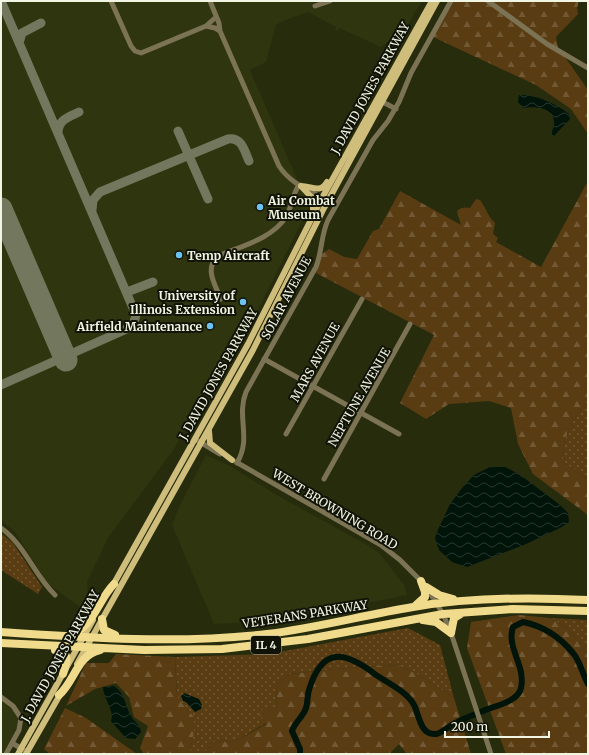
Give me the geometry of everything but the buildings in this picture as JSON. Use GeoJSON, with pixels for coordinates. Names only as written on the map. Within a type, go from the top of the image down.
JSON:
{"type":"FeatureCollection","features":[{"type":"Feature","properties":{"kind":"highway"},"geometry":{"type":"LineString","coordinates":[[62,636],[75,634],[86,625],[107,591],[114,584]]}},
{"type":"Feature","properties":{"kind":"highway"},"geometry":{"type":"LineString","coordinates":[[423,584],[439,595],[448,598],[484,596],[491,599]]}},
{"type":"Feature","properties":{"kind":"highway"},"geometry":{"type":"LineString","coordinates":[[413,607],[421,603],[425,597],[423,584]]}},
{"type":"Feature","properties":{"kind":"highway"},"geometry":{"type":"LineString","coordinates":[[443,614],[450,608],[540,598]]}},
{"type":"Feature","properties":{"kind":"highway","name":"VETERANS PARKWAY"},"geometry":{"type":"LineString","coordinates":[[1,632],[88,637],[198,639],[269,634],[413,607],[437,604],[491,599],[540,598],[588,600]]}},
{"type":"Feature","properties":{"kind":"highway"},"geometry":{"type":"LineString","coordinates":[[356,630],[377,622],[427,610],[437,604]]}},
{"type":"Feature","properties":{"kind":"highway","name":"VETERANS PARKWAY"},"geometry":{"type":"LineString","coordinates":[[4,644],[106,649],[230,649],[270,645],[443,614],[513,609],[588,611]]}},
{"type":"Feature","properties":{"kind":"highway"},"geometry":{"type":"LineString","coordinates":[[390,623],[396,624],[428,620],[440,624],[451,633],[454,618],[463,612]]}},
{"type":"Feature","properties":{"kind":"highway"},"geometry":{"type":"LineString","coordinates":[[102,619],[103,629],[108,633],[156,636],[163,639]]}},
{"type":"Feature","properties":{"kind":"highway"},"geometry":{"type":"LineString","coordinates":[[1,636],[18,636],[27,634]]}},
{"type":"Feature","properties":{"kind":"highway"},"geometry":{"type":"LineString","coordinates":[[4,644],[16,647],[61,651],[65,654],[68,660],[63,674]]}},
{"type":"Feature","properties":{"kind":"highway"},"geometry":{"type":"LineString","coordinates":[[59,695],[66,689],[83,660],[92,653],[106,649]]}},
{"type":"Feature","properties":{"kind":"main road","name":"J. DAVID JONES PARKWAY"},"geometry":{"type":"LineString","coordinates":[[27,753],[59,695],[114,584],[268,305],[312,216],[349,147],[432,1]]}},
{"type":"Feature","properties":{"kind":"main road","name":"J. DAVID JONES PARKWAY"},"geometry":{"type":"LineString","coordinates":[[88,637],[102,619],[253,350],[328,201],[437,1]]}},
{"type":"Feature","properties":{"kind":"main road"},"geometry":{"type":"LineString","coordinates":[[300,186],[315,189],[323,187],[341,156],[349,147]]}},
{"type":"Feature","properties":{"kind":"main road"},"geometry":{"type":"LineString","coordinates":[[300,186],[314,201],[312,216]]}},
{"type":"Feature","properties":{"kind":"main road"},"geometry":{"type":"LineString","coordinates":[[210,428],[208,434],[210,443],[235,462]]}},
{"type":"Feature","properties":{"kind":"main road","name":"J. DAVID JONES PARKWAY"},"geometry":{"type":"LineString","coordinates":[[19,751],[63,674],[82,648]]}},
{"type":"Feature","properties":{"kind":"street"},"geometry":{"type":"LineString","coordinates":[[111,1],[131,46],[138,52],[147,52],[206,26],[216,16]]}},
{"type":"Feature","properties":{"kind":"street"},"geometry":{"type":"LineString","coordinates":[[210,1],[219,23],[220,31],[279,166],[290,179],[328,201]]}},
{"type":"Feature","properties":{"kind":"street"},"geometry":{"type":"LineString","coordinates":[[316,4],[330,1]]}},
{"type":"Feature","properties":{"kind":"street","name":"SOLAR AVENUE"},"geometry":{"type":"LineString","coordinates":[[235,462],[245,441],[242,412],[243,400],[264,359],[316,267],[320,254],[323,232],[328,220],[373,140],[396,109],[411,72],[451,1]]}},
{"type":"Feature","properties":{"kind":"street"},"geometry":{"type":"LineString","coordinates":[[488,1],[547,44],[588,68]]}},
{"type":"Feature","properties":{"kind":"street"},"geometry":{"type":"LineString","coordinates":[[206,26],[220,31]]}},
{"type":"Feature","properties":{"kind":"street"},"geometry":{"type":"LineString","coordinates":[[377,98],[396,109]]}},
{"type":"Feature","properties":{"kind":"street"},"geometry":{"type":"LineString","coordinates":[[221,299],[211,273],[211,266],[215,260],[218,256],[260,238],[275,229],[286,216],[294,192],[300,186]]}},
{"type":"Feature","properties":{"kind":"street","name":"MARS AVENUE"},"geometry":{"type":"LineString","coordinates":[[286,434],[362,298]]}},
{"type":"Feature","properties":{"kind":"street","name":"NEPTUNE AVENUE"},"geometry":{"type":"LineString","coordinates":[[324,479],[362,413],[410,324]]}},
{"type":"Feature","properties":{"kind":"street"},"geometry":{"type":"LineString","coordinates":[[264,359],[399,434]]}},
{"type":"Feature","properties":{"kind":"street","name":"WEST BROWNING ROAD"},"geometry":{"type":"LineString","coordinates":[[195,439],[381,546],[400,560],[423,584],[443,614],[451,633],[491,754]]}},
{"type":"Feature","properties":{"kind":"street"},"geometry":{"type":"LineString","coordinates":[[1,528],[16,542],[55,595]]}},
{"type":"Feature","properties":{"kind":"street"},"geometry":{"type":"LineString","coordinates":[[1,698],[12,706],[21,718],[19,730],[6,754]]}},
{"type":"Feature","properties":{"kind":"street"},"geometry":{"type":"LineString","coordinates":[[12,743],[19,751],[27,753]]}},
{"type":"Feature","properties":{"kind":"shaded area"},"geometry":{"type":"Polygon","coordinates":[[[1,1],[422,1],[405,29],[381,47],[339,28],[338,31],[335,30],[336,27],[308,12],[283,21],[276,25],[266,62],[250,70],[309,207],[242,342],[231,347],[174,449],[108,538],[87,582],[88,597],[83,609],[47,583],[15,532],[1,520],[1,1]]]}},
{"type":"Feature","properties":{"kind":"shaded area"},"geometry":{"type":"Polygon","coordinates":[[[206,455],[228,465],[282,498],[369,546],[380,554],[404,585],[407,595],[362,604],[310,610],[304,619],[214,624],[172,525],[180,505],[206,455]]]}},
{"type":"Feature","properties":{"kind":"shaded area"},"geometry":{"type":"Polygon","coordinates":[[[1,700],[17,715],[19,724],[3,754],[1,754],[1,700]]]}},
{"type":"Feature","properties":{"kind":"green space"},"geometry":{"type":"Polygon","coordinates":[[[454,1],[579,1],[577,8],[578,14],[556,37],[558,47],[588,90],[588,134],[571,109],[536,85],[433,37],[454,1]]]}},
{"type":"Feature","properties":{"kind":"green space"},"geometry":{"type":"Polygon","coordinates":[[[588,181],[588,399],[570,428],[564,444],[562,461],[588,480],[588,515],[533,474],[518,444],[511,408],[489,401],[449,404],[426,419],[400,403],[434,335],[316,273],[322,254],[329,249],[344,257],[357,259],[373,231],[379,229],[400,191],[461,225],[457,211],[466,207],[470,208],[476,199],[480,200],[495,223],[493,234],[498,238],[496,242],[541,267],[588,181]]]}},
{"type":"Feature","properties":{"kind":"green space"},"geometry":{"type":"Polygon","coordinates":[[[588,399],[588,480],[562,461],[564,444],[570,428],[588,399]]]}},
{"type":"Feature","properties":{"kind":"green space"},"geometry":{"type":"Polygon","coordinates":[[[1,533],[13,543],[42,587],[38,594],[1,570],[1,533]]]}},
{"type":"Feature","properties":{"kind":"green space"},"geometry":{"type":"Polygon","coordinates":[[[519,615],[550,618],[566,627],[588,652],[588,754],[506,754],[467,648],[471,622],[519,615]]]}},
{"type":"Feature","properties":{"kind":"green space"},"geometry":{"type":"Polygon","coordinates":[[[550,618],[588,620],[588,652],[566,627],[550,618]]]}},
{"type":"Feature","properties":{"kind":"green space"},"geometry":{"type":"Polygon","coordinates":[[[408,628],[440,645],[454,698],[414,672],[395,665],[289,674],[276,686],[277,708],[263,708],[266,723],[236,741],[213,742],[203,754],[189,754],[194,733],[194,717],[177,697],[175,657],[269,654],[408,628]]]}},
{"type":"Feature","properties":{"kind":"green space"},"geometry":{"type":"Polygon","coordinates":[[[116,654],[175,657],[177,697],[194,717],[194,733],[189,754],[144,754],[140,748],[148,726],[134,717],[129,697],[116,683],[95,689],[66,706],[86,663],[109,663],[116,654]]]}},
{"type":"Feature","properties":{"kind":"green space"},"geometry":{"type":"Polygon","coordinates":[[[395,665],[414,672],[454,698],[471,754],[407,754],[399,744],[389,754],[203,754],[213,742],[236,741],[266,724],[259,714],[263,708],[277,708],[276,686],[289,674],[395,665]]]}},
{"type":"Feature","properties":{"kind":"green space"},"geometry":{"type":"Polygon","coordinates":[[[65,708],[86,718],[137,754],[50,754],[44,749],[65,708]]]}},
{"type":"Feature","properties":{"kind":"water"},"geometry":{"type":"Polygon","coordinates":[[[519,95],[532,96],[552,103],[569,114],[570,119],[554,136],[552,135],[554,122],[551,113],[547,110],[538,108],[523,108],[518,102],[519,95]]]}},
{"type":"Feature","properties":{"kind":"water"},"geometry":{"type":"Polygon","coordinates":[[[490,467],[505,467],[519,474],[560,505],[568,513],[569,522],[560,528],[526,544],[467,567],[452,562],[439,550],[435,538],[450,504],[463,487],[474,475],[490,467]]]}},
{"type":"Feature","properties":{"kind":"water"},"geometry":{"type":"Polygon","coordinates":[[[114,686],[123,696],[131,716],[140,729],[141,732],[135,739],[126,738],[111,721],[112,717],[110,708],[103,687],[114,686]]]}},
{"type":"Feature","properties":{"kind":"water"},"geometry":{"type":"Polygon","coordinates":[[[184,693],[199,699],[202,705],[201,709],[195,712],[186,702],[183,701],[181,696],[184,693]]]}},
{"type":"Feature","properties":{"kind":"waterway"},"geometry":{"type":"LineString","coordinates":[[300,754],[300,749],[292,731],[306,708],[308,692],[314,676],[321,666],[328,660],[336,657],[354,661],[365,667],[407,696],[414,705],[423,728],[432,734],[437,734],[460,720],[505,703],[519,693],[522,680],[512,642],[512,635],[513,627],[523,622],[544,629],[563,642],[580,664],[588,684]]}},
{"type":"Feature","properties":{"kind":"taxiway"},"geometry":{"type":"LineString","coordinates":[[1,1],[136,315],[134,322],[129,328],[1,385]]}},
{"type":"Feature","properties":{"kind":"taxiway"},"geometry":{"type":"LineString","coordinates":[[19,43],[22,33],[41,23]]}},
{"type":"Feature","properties":{"kind":"taxiway"},"geometry":{"type":"LineString","coordinates":[[58,132],[62,121],[79,112]]}},
{"type":"Feature","properties":{"kind":"taxiway"},"geometry":{"type":"LineString","coordinates":[[178,131],[208,199]]}},
{"type":"Feature","properties":{"kind":"taxiway"},"geometry":{"type":"LineString","coordinates":[[92,210],[93,200],[100,192],[228,139],[236,140],[242,145],[249,161]]}},
{"type":"Feature","properties":{"kind":"taxiway"},"geometry":{"type":"LineString","coordinates":[[127,292],[153,282]]}},
{"type":"Feature","properties":{"kind":"runway"},"geometry":{"type":"LineString","coordinates":[[1,209],[66,360]]}},
{"type":"Feature","properties":{"kind":"place","name":"Air Combat Museum"},"geometry":{"type":"Point","coordinates":[260,207]}},
{"type":"Feature","properties":{"kind":"place","name":"Temp Aircraft"},"geometry":{"type":"Point","coordinates":[179,255]}},
{"type":"Feature","properties":{"kind":"place","name":"University of Illinois Extension"},"geometry":{"type":"Point","coordinates":[243,302]}},
{"type":"Feature","properties":{"kind":"place","name":"Airfield Maintenance"},"geometry":{"type":"Point","coordinates":[210,326]}}]}
